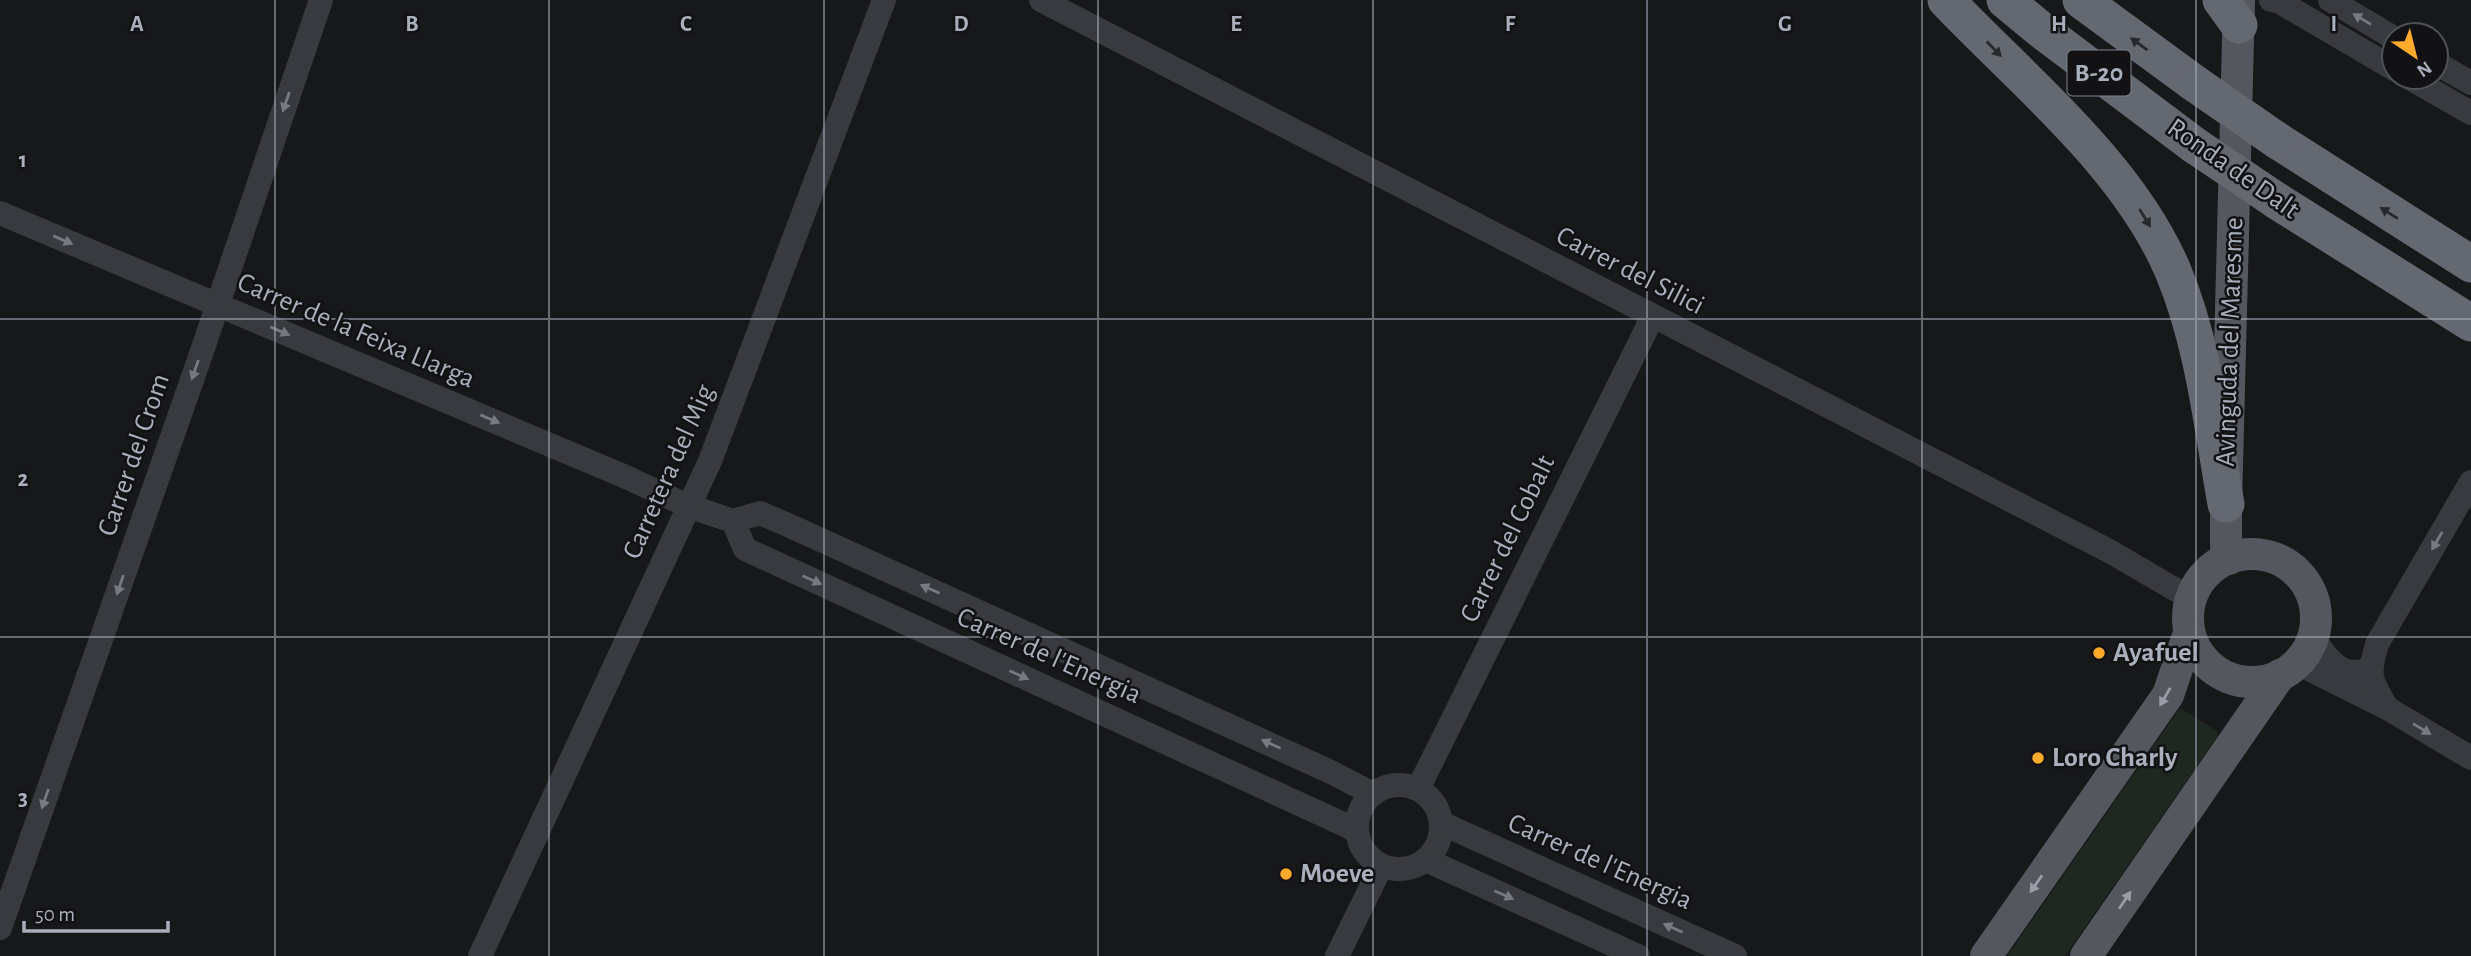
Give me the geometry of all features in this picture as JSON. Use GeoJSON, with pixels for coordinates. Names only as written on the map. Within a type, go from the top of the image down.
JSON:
{"type":"FeatureCollection","features":[{"type":"Feature","properties":{"kind":"highway"},"geometry":{"type":"LineString","coordinates":[[1947,0],[2103,162],[2136,203],[2163,248],[2185,303],[2198,346],[2226,504]]}},
{"type":"Feature","properties":{"kind":"highway","name":"Ronda de Dalt"},"geometry":{"type":"LineString","coordinates":[[2005,0],[2194,145],[2277,201],[2471,323]]}},
{"type":"Feature","properties":{"kind":"highway","name":"Ronda de Dalt"},"geometry":{"type":"LineString","coordinates":[[2081,0],[2278,141],[2459,256]]}},
{"type":"Feature","properties":{"kind":"main road","name":"Avinguda del Maresme"},"geometry":{"type":"LineString","coordinates":[[2228,559],[2225,545],[2233,9]]}},
{"type":"Feature","properties":{"kind":"main road"},"geometry":{"type":"LineString","coordinates":[[1986,956],[2168,695],[2189,633],[2188,614],[2192,595],[2210,569],[2228,559],[2248,554],[2268,556],[2295,571],[2307,586],[2314,605],[2313,635],[2307,650],[2289,669],[2086,956]]}},
{"type":"Feature","properties":{"kind":"main road"},"geometry":{"type":"LineString","coordinates":[[2189,633],[2200,656],[2225,676],[2249,682],[2265,680],[2289,669]]}},
{"type":"Feature","properties":{"kind":"street","name":"Carrer del Crom"},"geometry":{"type":"LineString","coordinates":[[0,928],[321,0]]}},
{"type":"Feature","properties":{"kind":"street","name":"Carretera del Mig"},"geometry":{"type":"LineString","coordinates":[[480,956],[717,442],[884,0]]}},
{"type":"Feature","properties":{"kind":"street","name":"Carrer del Silici"},"geometry":{"type":"LineString","coordinates":[[1041,0],[2112,552],[2176,590],[2192,595]]}},
{"type":"Feature","properties":{"kind":"street"},"geometry":{"type":"LineString","coordinates":[[2271,0],[2380,61]]}},
{"type":"Feature","properties":{"kind":"street"},"geometry":{"type":"LineString","coordinates":[[2330,0],[2380,30]]}},
{"type":"Feature","properties":{"kind":"street"},"geometry":{"type":"LineString","coordinates":[[2450,70],[2471,83]]}},
{"type":"Feature","properties":{"kind":"street"},"geometry":{"type":"LineString","coordinates":[[2432,91],[2471,113]]}},
{"type":"Feature","properties":{"kind":"street","name":"Carrer de la Feixa Llarga"},"geometry":{"type":"LineString","coordinates":[[0,213],[626,477],[688,506]]}},
{"type":"Feature","properties":{"kind":"street","name":"Carrer del Cobalt"},"geometry":{"type":"LineString","coordinates":[[1418,789],[1653,316]]}},
{"type":"Feature","properties":{"kind":"street"},"geometry":{"type":"LineString","coordinates":[[2387,708],[2373,682],[2371,666],[2377,644],[2471,482]]}},
{"type":"Feature","properties":{"kind":"street","name":"Carrer de l'Energia"},"geometry":{"type":"LineString","coordinates":[[688,506],[733,521],[760,513],[1333,773],[1373,794]]}},
{"type":"Feature","properties":{"kind":"street","name":"Carrer de l'Energia"},"geometry":{"type":"LineString","coordinates":[[733,521],[745,550],[1356,830]]}},
{"type":"Feature","properties":{"kind":"street"},"geometry":{"type":"LineString","coordinates":[[2313,635],[2323,653],[2333,663],[2356,673],[2371,666]]}},
{"type":"Feature","properties":{"kind":"street"},"geometry":{"type":"LineString","coordinates":[[2289,669],[2387,708],[2471,758]]}},
{"type":"Feature","properties":{"kind":"street"},"geometry":{"type":"LineString","coordinates":[[1401,785],[1418,789],[1435,806],[1441,823],[1437,844],[1426,860],[1404,869],[1381,866],[1368,857],[1362,848],[1356,830],[1361,808],[1373,794],[1386,787],[1401,785]]}},
{"type":"Feature","properties":{"kind":"street","name":"Carrer de l'Energia"},"geometry":{"type":"LineString","coordinates":[[1441,823],[1735,956]]}},
{"type":"Feature","properties":{"kind":"street"},"geometry":{"type":"LineString","coordinates":[[1426,860],[1638,956]]}},
{"type":"Feature","properties":{"kind":"street"},"geometry":{"type":"LineString","coordinates":[[1337,956],[1381,866]]}},
{"type":"Feature","properties":{"kind":"shaded area"},"geometry":{"type":"Polygon","coordinates":[[[2180,708],[2217,731],[2218,736],[2065,956],[2007,956],[2180,708]]]}},
{"type":"Feature","properties":{"kind":"place","name":"Ayafuel"},"geometry":{"type":"Point","coordinates":[2099,653]}},
{"type":"Feature","properties":{"kind":"place","name":"Loro Charly"},"geometry":{"type":"Point","coordinates":[2038,758]}},
{"type":"Feature","properties":{"kind":"place","name":"Moeve"},"geometry":{"type":"Point","coordinates":[1286,874]}}]}
